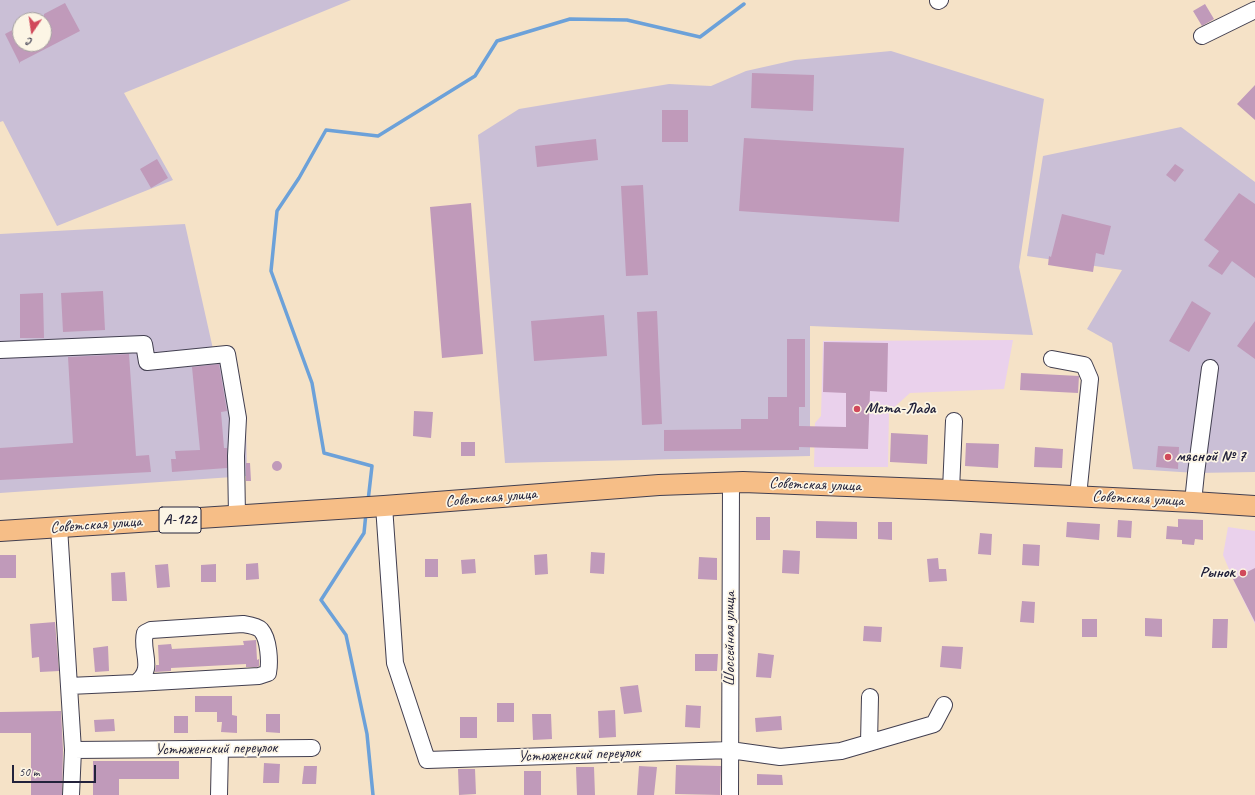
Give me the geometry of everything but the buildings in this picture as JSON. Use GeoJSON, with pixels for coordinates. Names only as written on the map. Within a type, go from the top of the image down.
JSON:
{"type":"FeatureCollection","features":[{"type":"Feature","properties":{"kind":"main road","name":"Советская улица"},"geometry":{"type":"LineString","coordinates":[[0,531],[373,507],[659,484],[743,482],[951,490],[1255,506]]}},
{"type":"Feature","properties":{"kind":"street"},"geometry":{"type":"LineString","coordinates":[[1202,36],[1255,10]]}},
{"type":"Feature","properties":{"kind":"street"},"geometry":{"type":"LineString","coordinates":[[0,350],[144,344],[147,362],[227,354],[238,418],[236,456],[238,516]]}},
{"type":"Feature","properties":{"kind":"street"},"geometry":{"type":"LineString","coordinates":[[1052,359],[1084,365],[1090,379],[1078,496]]}},
{"type":"Feature","properties":{"kind":"street"},"geometry":{"type":"LineString","coordinates":[[1194,502],[1196,473],[1210,368]]}},
{"type":"Feature","properties":{"kind":"street"},"geometry":{"type":"LineString","coordinates":[[951,490],[954,421]]}},
{"type":"Feature","properties":{"kind":"street","name":"Шоссейная улица"},"geometry":{"type":"LineString","coordinates":[[730,795],[731,483]]}},
{"type":"Feature","properties":{"kind":"street","name":"Устюженский переулок"},"geometry":{"type":"LineString","coordinates":[[373,507],[395,663],[427,760],[730,750],[780,757],[841,751],[934,724],[944,705]]}},
{"type":"Feature","properties":{"kind":"street"},"geometry":{"type":"LineString","coordinates":[[59,527],[73,750],[71,795]]}},
{"type":"Feature","properties":{"kind":"street"},"geometry":{"type":"LineString","coordinates":[[69,686],[136,683],[259,676],[268,673],[269,665],[266,640],[260,630],[253,626],[243,624],[151,630],[145,633],[144,638],[146,668],[143,678],[136,683]]}},
{"type":"Feature","properties":{"kind":"street"},"geometry":{"type":"LineString","coordinates":[[869,743],[870,697]]}},
{"type":"Feature","properties":{"kind":"street","name":"Устюженский переулок"},"geometry":{"type":"LineString","coordinates":[[73,750],[312,748]]}},
{"type":"Feature","properties":{"kind":"street"},"geometry":{"type":"LineString","coordinates":[[219,795],[220,749]]}},
{"type":"Feature","properties":{"kind":"shaded area"},"geometry":{"type":"Polygon","coordinates":[[[0,0],[351,0],[124,93],[173,180],[57,226],[3,121],[0,122],[0,0]]]}},
{"type":"Feature","properties":{"kind":"shaded area"},"geometry":{"type":"Polygon","coordinates":[[[891,51],[1044,99],[1019,267],[1033,335],[810,326],[810,456],[505,463],[478,135],[519,109],[669,84],[711,86],[746,71],[795,60],[891,51]]]}},
{"type":"Feature","properties":{"kind":"shaded area"},"geometry":{"type":"Polygon","coordinates":[[[1181,127],[1255,182],[1255,472],[1196,473],[1133,469],[1112,343],[1087,329],[1122,270],[1027,256],[1043,156],[1181,127]]]}},
{"type":"Feature","properties":{"kind":"shaded area"},"geometry":{"type":"Polygon","coordinates":[[[185,224],[213,349],[232,346],[246,428],[247,476],[0,493],[0,234],[185,224]]]}},
{"type":"Feature","properties":{"kind":"shaded area"},"geometry":{"type":"Polygon","coordinates":[[[1013,340],[1004,389],[910,393],[889,412],[888,467],[814,467],[815,423],[821,416],[823,341],[1013,340]]]}},
{"type":"Feature","properties":{"kind":"shaded area","name":"Рынок"},"geometry":{"type":"Polygon","coordinates":[[[1228,527],[1255,531],[1255,624],[1223,555],[1228,527]]]}},
{"type":"Feature","properties":{"kind":"waterway"},"geometry":{"type":"LineString","coordinates":[[368,501],[372,466],[324,453],[312,383],[271,271],[277,211],[299,178],[326,130],[378,136],[475,76],[497,41],[570,19],[627,20],[700,37],[744,4]]}},
{"type":"Feature","properties":{"kind":"waterway"},"geometry":{"type":"LineString","coordinates":[[366,513],[364,533],[321,600],[346,635],[367,734],[373,795]]}},
{"type":"Feature","properties":{"kind":"place","name":"Мста-Лада"},"geometry":{"type":"Point","coordinates":[857,409]}},
{"type":"Feature","properties":{"kind":"place","name":"мясной № 7"},"geometry":{"type":"Point","coordinates":[1168,457]}},
{"type":"Feature","properties":{"kind":"place","name":"Рынок"},"geometry":{"type":"Point","coordinates":[1243,573]}}]}
